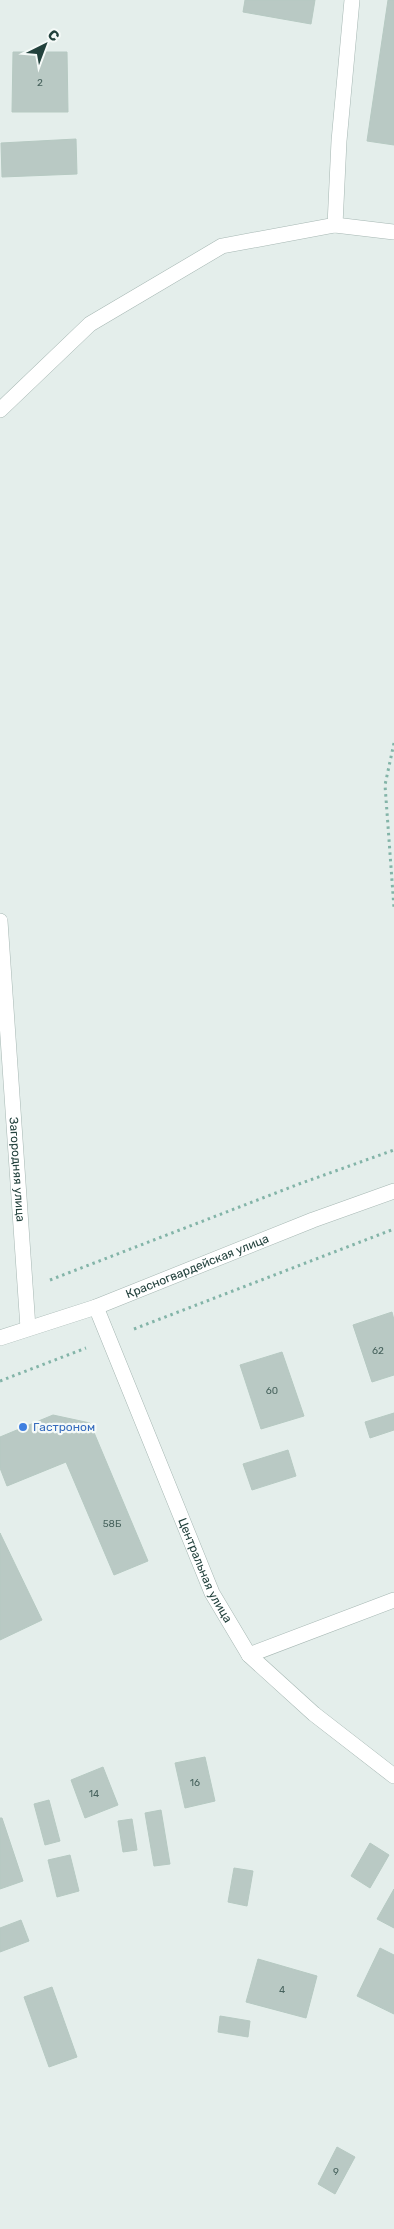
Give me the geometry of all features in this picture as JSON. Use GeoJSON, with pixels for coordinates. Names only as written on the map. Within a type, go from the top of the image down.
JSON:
{"type":"FeatureCollection","features":[{"type":"Feature","properties":{"kind":"street"},"geometry":{"type":"LineString","coordinates":[[335,225],[339,141],[352,0]]}},
{"type":"Feature","properties":{"kind":"street"},"geometry":{"type":"LineString","coordinates":[[0,410],[90,324],[222,246],[335,225],[394,232]]}},
{"type":"Feature","properties":{"kind":"street","name":"Загородняя улица"},"geometry":{"type":"LineString","coordinates":[[0,921],[28,1328]]}},
{"type":"Feature","properties":{"kind":"street","name":"Красногвардейская улица"},"geometry":{"type":"LineString","coordinates":[[0,1338],[96,1307],[313,1220],[394,1191]]}},
{"type":"Feature","properties":{"kind":"street","name":"Центральная улица"},"geometry":{"type":"LineString","coordinates":[[96,1307],[212,1593],[250,1656],[314,1714],[394,1776]]}},
{"type":"Feature","properties":{"kind":"street"},"geometry":{"type":"LineString","coordinates":[[250,1656],[394,1600]]}},
{"type":"Feature","properties":{"kind":"path"},"geometry":{"type":"LineString","coordinates":[[394,743],[385,785],[394,908]]}},
{"type":"Feature","properties":{"kind":"path"},"geometry":{"type":"LineString","coordinates":[[25,1290],[299,1184],[394,1150]]}},
{"type":"Feature","properties":{"kind":"path"},"geometry":{"type":"LineString","coordinates":[[0,1381],[394,1229]]}},
{"type":"Feature","properties":{"kind":"building"},"geometry":{"type":"Polygon","coordinates":[[[245,0],[315,0],[311,24],[243,12],[245,0]]]}},
{"type":"Feature","properties":{"kind":"building"},"geometry":{"type":"Polygon","coordinates":[[[388,0],[394,0],[394,145],[367,141],[388,0]]]}},
{"type":"Feature","properties":{"kind":"building"},"geometry":{"type":"Polygon","coordinates":[[[13,52],[67,52],[68,112],[12,112],[13,52]]]}},
{"type":"Feature","properties":{"kind":"building"},"geometry":{"type":"Polygon","coordinates":[[[76,139],[77,174],[2,177],[1,143],[76,139]]]}},
{"type":"Feature","properties":{"kind":"building"},"geometry":{"type":"Polygon","coordinates":[[[392,1312],[394,1320],[394,1375],[372,1382],[353,1325],[392,1312]]]}},
{"type":"Feature","properties":{"kind":"building"},"geometry":{"type":"Polygon","coordinates":[[[282,1352],[304,1416],[261,1429],[240,1365],[282,1352]]]}},
{"type":"Feature","properties":{"kind":"building"},"geometry":{"type":"Polygon","coordinates":[[[394,1413],[394,1430],[370,1438],[365,1422],[394,1413]]]}},
{"type":"Feature","properties":{"kind":"building"},"geometry":{"type":"Polygon","coordinates":[[[53,1415],[90,1423],[148,1561],[114,1575],[66,1462],[7,1486],[0,1468],[0,1437],[53,1415]]]}},
{"type":"Feature","properties":{"kind":"building"},"geometry":{"type":"Polygon","coordinates":[[[288,1450],[296,1476],[252,1490],[243,1464],[288,1450]]]}},
{"type":"Feature","properties":{"kind":"building"},"geometry":{"type":"Polygon","coordinates":[[[0,1533],[42,1620],[0,1640],[0,1533]]]}},
{"type":"Feature","properties":{"kind":"building"},"geometry":{"type":"Polygon","coordinates":[[[205,1757],[215,1801],[185,1808],[175,1763],[205,1757]]]}},
{"type":"Feature","properties":{"kind":"building"},"geometry":{"type":"Polygon","coordinates":[[[103,1767],[118,1805],[85,1818],[71,1780],[103,1767]]]}},
{"type":"Feature","properties":{"kind":"building"},"geometry":{"type":"Polygon","coordinates":[[[49,1800],[60,1841],[45,1845],[34,1804],[49,1800]]]}},
{"type":"Feature","properties":{"kind":"building"},"geometry":{"type":"Polygon","coordinates":[[[161,1810],[170,1864],[154,1866],[145,1813],[161,1810]]]}},
{"type":"Feature","properties":{"kind":"building"},"geometry":{"type":"Polygon","coordinates":[[[0,1818],[2,1818],[23,1881],[0,1889],[0,1818]]]}},
{"type":"Feature","properties":{"kind":"building"},"geometry":{"type":"Polygon","coordinates":[[[132,1819],[137,1850],[123,1852],[118,1821],[132,1819]]]}},
{"type":"Feature","properties":{"kind":"building"},"geometry":{"type":"Polygon","coordinates":[[[370,1843],[389,1855],[370,1888],[351,1876],[370,1843]]]}},
{"type":"Feature","properties":{"kind":"building"},"geometry":{"type":"Polygon","coordinates":[[[70,1855],[79,1891],[57,1897],[48,1860],[70,1855]]]}},
{"type":"Feature","properties":{"kind":"building"},"geometry":{"type":"Polygon","coordinates":[[[234,1868],[253,1871],[247,1906],[228,1902],[234,1868]]]}},
{"type":"Feature","properties":{"kind":"building"},"geometry":{"type":"Polygon","coordinates":[[[394,1889],[394,1928],[377,1919],[394,1889]]]}},
{"type":"Feature","properties":{"kind":"building"},"geometry":{"type":"Polygon","coordinates":[[[21,1920],[29,1941],[0,1952],[0,1928],[21,1920]]]}},
{"type":"Feature","properties":{"kind":"building"},"geometry":{"type":"Polygon","coordinates":[[[380,1948],[394,1955],[394,2014],[357,1996],[380,1948]]]}},
{"type":"Feature","properties":{"kind":"building"},"geometry":{"type":"Polygon","coordinates":[[[258,1959],[317,1976],[306,2018],[246,2002],[258,1959]]]}},
{"type":"Feature","properties":{"kind":"building"},"geometry":{"type":"Polygon","coordinates":[[[52,1987],[77,2057],[49,2067],[24,1997],[52,1987]]]}},
{"type":"Feature","properties":{"kind":"building"},"geometry":{"type":"Polygon","coordinates":[[[220,2016],[250,2021],[248,2037],[218,2032],[220,2016]]]}},
{"type":"Feature","properties":{"kind":"building"},"geometry":{"type":"Polygon","coordinates":[[[337,2147],[355,2157],[335,2194],[318,2184],[337,2147]]]}},
{"type":"Feature","properties":{"kind":"place","name":"Гастроном"},"geometry":{"type":"Point","coordinates":[23,1427]}}]}
